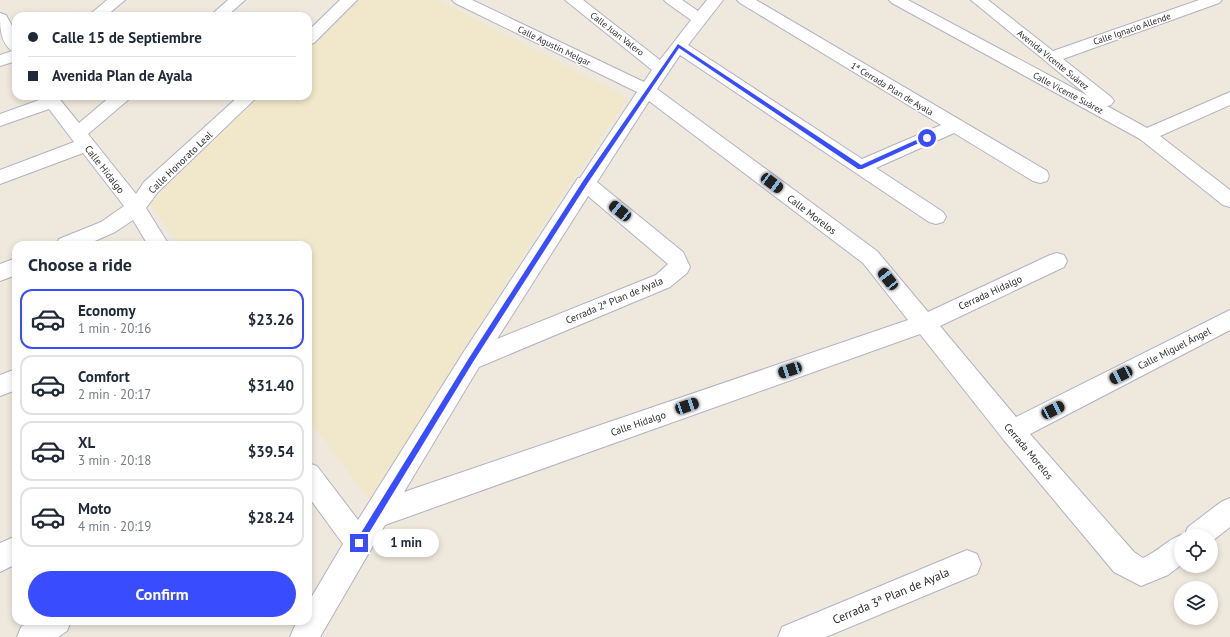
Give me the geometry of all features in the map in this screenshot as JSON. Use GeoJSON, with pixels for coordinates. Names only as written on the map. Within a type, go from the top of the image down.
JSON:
{"type":"FeatureCollection","features":[{"type":"Feature","properties":{"kind":"street"},"geometry":{"type":"LineString","coordinates":[[101,12],[117,0]]}},
{"type":"Feature","properties":{"kind":"street"},"geometry":{"type":"LineString","coordinates":[[223,12],[237,0]]}},
{"type":"Feature","properties":{"kind":"street"},"geometry":{"type":"LineString","coordinates":[[312,36],[350,0]]}},
{"type":"Feature","properties":{"kind":"street","name":"Calle Agustín Melgar"},"geometry":{"type":"LineString","coordinates":[[460,0],[648,91]]}},
{"type":"Feature","properties":{"kind":"street","name":"Calle Juan Valero"},"geometry":{"type":"LineString","coordinates":[[573,0],[661,69]]}},
{"type":"Feature","properties":{"kind":"street"},"geometry":{"type":"LineString","coordinates":[[672,0],[700,20]]}},
{"type":"Feature","properties":{"kind":"street"},"geometry":{"type":"LineString","coordinates":[[312,623],[359,543],[471,360],[585,183],[648,91],[661,69],[715,0]]}},
{"type":"Feature","properties":{"kind":"street","name":"1ª Cerrada Plan de Ayala"},"geometry":{"type":"LineString","coordinates":[[744,0],[1040,176]]}},
{"type":"Feature","properties":{"kind":"street","name":"Calle Vicente Suárez"},"geometry":{"type":"LineString","coordinates":[[897,0],[1146,135],[1230,200]]}},
{"type":"Feature","properties":{"kind":"street","name":"Avenida Vicente Suárez"},"geometry":{"type":"LineString","coordinates":[[979,0],[1146,135]]}},
{"type":"Feature","properties":{"kind":"street","name":"Calle Ignacio Allende"},"geometry":{"type":"LineString","coordinates":[[1051,57],[1214,0]]}},
{"type":"Feature","properties":{"kind":"street"},"geometry":{"type":"LineString","coordinates":[[0,18],[12,40]]}},
{"type":"Feature","properties":{"kind":"street"},"geometry":{"type":"LineString","coordinates":[[678,46],[936,217]]}},
{"type":"Feature","properties":{"kind":"street"},"geometry":{"type":"LineString","coordinates":[[0,61],[12,56]]}},
{"type":"Feature","properties":{"kind":"street","name":"Calle Morelos"},"geometry":{"type":"LineString","coordinates":[[648,91],[870,257],[923,324]]}},
{"type":"Feature","properties":{"kind":"street"},"geometry":{"type":"LineString","coordinates":[[1146,135],[1230,98]]}},
{"type":"Feature","properties":{"kind":"street"},"geometry":{"type":"LineString","coordinates":[[0,120],[48,100]]}},
{"type":"Feature","properties":{"kind":"street","name":"Calle Hidalgo"},"geometry":{"type":"LineString","coordinates":[[51,100],[136,208],[156,241]]}},
{"type":"Feature","properties":{"kind":"street"},"geometry":{"type":"LineString","coordinates":[[0,177],[81,139],[118,100]]}},
{"type":"Feature","properties":{"kind":"street","name":"Calle Honorato Leal"},"geometry":{"type":"LineString","coordinates":[[75,241],[108,227],[136,208],[151,187],[245,100]]}},
{"type":"Feature","properties":{"kind":"street"},"geometry":{"type":"LineString","coordinates":[[860,167],[954,126]]}},
{"type":"Feature","properties":{"kind":"street","name":"Cerrada 2ª Plan de Ayala"},"geometry":{"type":"LineString","coordinates":[[471,360],[663,280],[680,267],[676,258],[585,183]]}},
{"type":"Feature","properties":{"kind":"street","name":"Cerrada Hidalgo"},"geometry":{"type":"LineString","coordinates":[[923,324],[1057,261]]}},
{"type":"Feature","properties":{"kind":"street"},"geometry":{"type":"LineString","coordinates":[[0,273],[12,268]]}},
{"type":"Feature","properties":{"kind":"street","name":"Calle Miguel Ángel"},"geometry":{"type":"LineString","coordinates":[[1012,431],[1230,319]]}},
{"type":"Feature","properties":{"kind":"street","name":"Cerrada Morelos"},"geometry":{"type":"LineString","coordinates":[[923,324],[1124,562],[1141,572],[1158,565],[1174,553]]}},
{"type":"Feature","properties":{"kind":"street","name":"Calle Hidalgo"},"geometry":{"type":"LineString","coordinates":[[376,515],[923,324]]}},
{"type":"Feature","properties":{"kind":"street"},"geometry":{"type":"LineString","coordinates":[[0,386],[12,381]]}},
{"type":"Feature","properties":{"kind":"street"},"geometry":{"type":"LineString","coordinates":[[312,480],[359,543]]}},
{"type":"Feature","properties":{"kind":"street"},"geometry":{"type":"LineString","coordinates":[[1206,529],[1230,511]]}},
{"type":"Feature","properties":{"kind":"street"},"geometry":{"type":"LineString","coordinates":[[0,558],[12,551]]}},
{"type":"Feature","properties":{"kind":"street","name":"Cerrada 3ª Plan de Ayala"},"geometry":{"type":"LineString","coordinates":[[792,637],[967,564]]}},
{"type":"Feature","properties":{"kind":"street"},"geometry":{"type":"LineString","coordinates":[[32,637],[51,625]]}},
{"type":"Feature","properties":{"kind":"street"},"geometry":{"type":"LineString","coordinates":[[304,637],[311,625]]}},
{"type":"Feature","properties":{"kind":"shaded area"},"geometry":{"type":"Polygon","coordinates":[[[357,0],[438,0],[628,98],[540,229],[369,500],[312,423],[312,241],[177,241],[150,204],[255,100],[312,100],[312,44],[357,0]]]}},
{"type":"Feature","properties":{"kind":"route"},"geometry":{"type":"LineString","coordinates":[[359,543],[471,360],[585,183],[678,46],[860,167],[927,138]]}}]}
